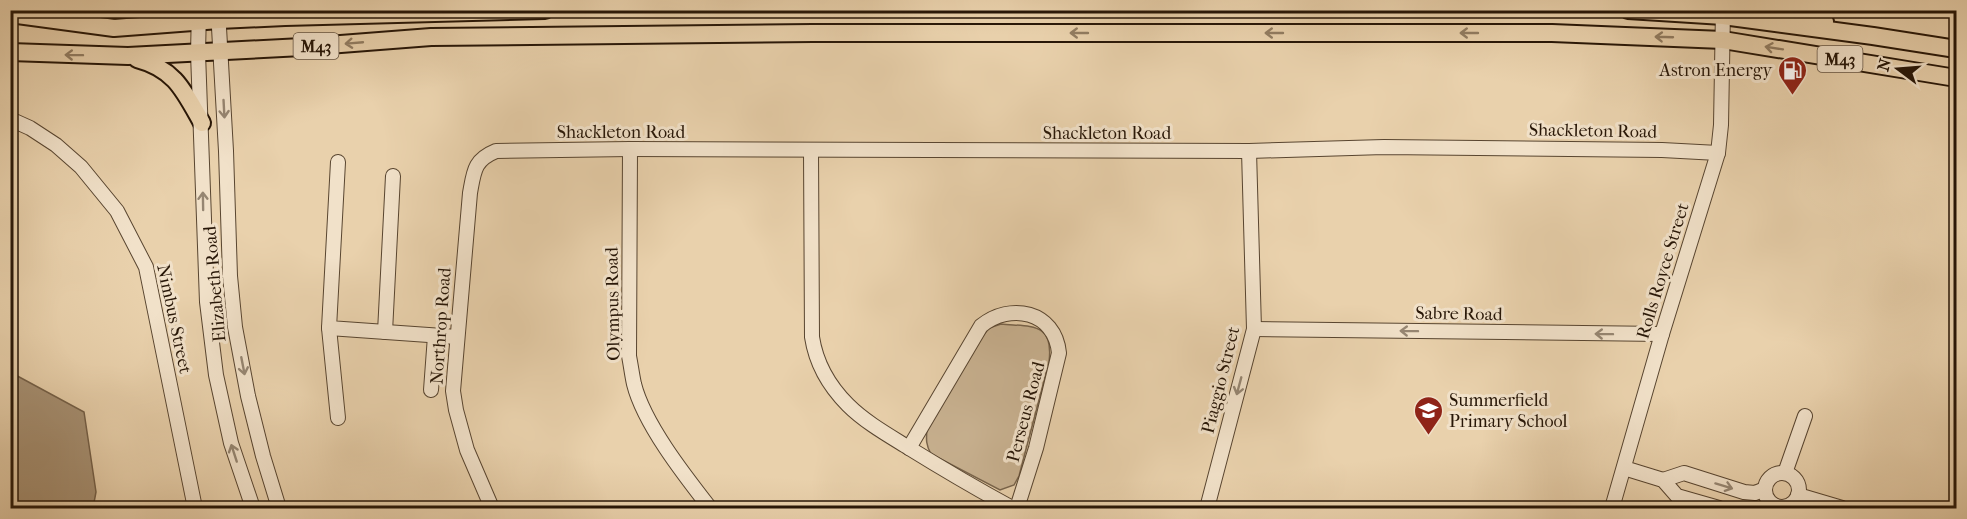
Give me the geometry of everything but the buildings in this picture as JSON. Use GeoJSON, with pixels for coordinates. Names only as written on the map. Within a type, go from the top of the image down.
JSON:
{"type":"FeatureCollection","features":[{"type":"Feature","properties":{"kind":"main road"},"geometry":{"type":"LineString","coordinates":[[264,10],[285,17]]}},
{"type":"Feature","properties":{"kind":"main road","name":"M43"},"geometry":{"type":"LineString","coordinates":[[10,14],[114,28],[218,15],[285,17],[545,10]]}},
{"type":"Feature","properties":{"kind":"main road","name":"M43"},"geometry":{"type":"LineString","coordinates":[[1628,10],[1723,13],[1956,50]]}},
{"type":"Feature","properties":{"kind":"main road"},"geometry":{"type":"LineString","coordinates":[[1795,10],[1813,18],[1873,36]]}},
{"type":"Feature","properties":{"kind":"main road","name":"M43"},"geometry":{"type":"LineString","coordinates":[[10,52],[128,56],[302,47],[431,37],[813,33],[1552,33],[1723,40],[1956,78]]}},
{"type":"Feature","properties":{"kind":"main road"},"geometry":{"type":"LineString","coordinates":[[128,56],[150,62],[168,72],[185,92],[202,123]]}},
{"type":"Feature","properties":{"kind":"street","name":"Rolls Royce Street"},"geometry":{"type":"LineString","coordinates":[[1612,508],[1662,334],[1718,153],[1721,125],[1723,13]]}},
{"type":"Feature","properties":{"kind":"street","name":"Elizabeth Road"},"geometry":{"type":"LineString","coordinates":[[218,15],[230,276],[235,327],[248,396],[279,508]]}},
{"type":"Feature","properties":{"kind":"street","name":"Elizabeth Road"},"geometry":{"type":"LineString","coordinates":[[199,17],[198,53],[207,302],[216,375],[231,443],[253,508]]}},
{"type":"Feature","properties":{"kind":"street","name":"Nimbus Street"},"geometry":{"type":"LineString","coordinates":[[10,118],[30,128],[56,146],[81,168],[117,211],[146,267],[195,508]]}},
{"type":"Feature","properties":{"kind":"street","name":"Shackleton Road"},"geometry":{"type":"LineString","coordinates":[[496,151],[630,149],[1249,151],[1395,147],[1662,150],[1718,153]]}},
{"type":"Feature","properties":{"kind":"street","name":"Olympus Road"},"geometry":{"type":"LineString","coordinates":[[630,149],[629,356],[634,385],[644,409],[672,458],[711,508]]}},
{"type":"Feature","properties":{"kind":"street","name":"Northrop Road"},"geometry":{"type":"LineString","coordinates":[[492,508],[467,450],[453,391],[473,176],[476,165],[483,156],[496,151]]}},
{"type":"Feature","properties":{"kind":"street"},"geometry":{"type":"LineString","coordinates":[[811,151],[812,337],[818,363],[833,387],[849,406],[887,435],[1012,508]]}},
{"type":"Feature","properties":{"kind":"street","name":"Piaggio Street"},"geometry":{"type":"LineString","coordinates":[[1207,508],[1254,329],[1249,151]]}},
{"type":"Feature","properties":{"kind":"street"},"geometry":{"type":"LineString","coordinates":[[338,162],[329,328],[338,418]]}},
{"type":"Feature","properties":{"kind":"street"},"geometry":{"type":"LineString","coordinates":[[385,332],[393,176]]}},
{"type":"Feature","properties":{"kind":"street","name":"Perseus Road"},"geometry":{"type":"LineString","coordinates":[[909,448],[981,326],[997,315],[1014,313],[1024,313],[1042,320],[1052,329],[1058,343],[1059,353],[1036,448],[1017,508]]}},
{"type":"Feature","properties":{"kind":"street"},"geometry":{"type":"LineString","coordinates":[[329,328],[457,337]]}},
{"type":"Feature","properties":{"kind":"street","name":"Sabre Road"},"geometry":{"type":"LineString","coordinates":[[1254,329],[1662,334]]}},
{"type":"Feature","properties":{"kind":"street"},"geometry":{"type":"LineString","coordinates":[[431,390],[435,336]]}},
{"type":"Feature","properties":{"kind":"street"},"geometry":{"type":"LineString","coordinates":[[1785,473],[1805,416]]}},
{"type":"Feature","properties":{"kind":"street"},"geometry":{"type":"LineString","coordinates":[[1624,468],[1663,480],[1677,496],[1719,508]]}},
{"type":"Feature","properties":{"kind":"street"},"geometry":{"type":"LineString","coordinates":[[1663,480],[1684,473],[1744,492],[1755,493],[1765,489]]}},
{"type":"Feature","properties":{"kind":"street"},"geometry":{"type":"LineString","coordinates":[[1785,473],[1795,478],[1799,489],[1792,503],[1782,507],[1776,507],[1768,500],[1765,489],[1773,475],[1785,473]]}},
{"type":"Feature","properties":{"kind":"street"},"geometry":{"type":"LineString","coordinates":[[1798,495],[1842,508]]}},
{"type":"Feature","properties":{"kind":"shaded area"},"geometry":{"type":"Polygon","coordinates":[[[1001,324],[1038,329],[1044,333],[1050,349],[1049,362],[1019,476],[1014,485],[1000,490],[931,454],[927,445],[927,429],[982,337],[989,328],[1001,324]]]}},
{"type":"Feature","properties":{"kind":"shaded area"},"geometry":{"type":"Polygon","coordinates":[[[10,372],[84,412],[96,492],[93,508],[11,508],[10,372]]]}},
{"type":"Feature","properties":{"kind":"place","name":"Astron Energy"},"geometry":{"type":"Point","coordinates":[1793,96]}},
{"type":"Feature","properties":{"kind":"place","name":"Summerfield Primary School"},"geometry":{"type":"Point","coordinates":[1428,436]}}]}
